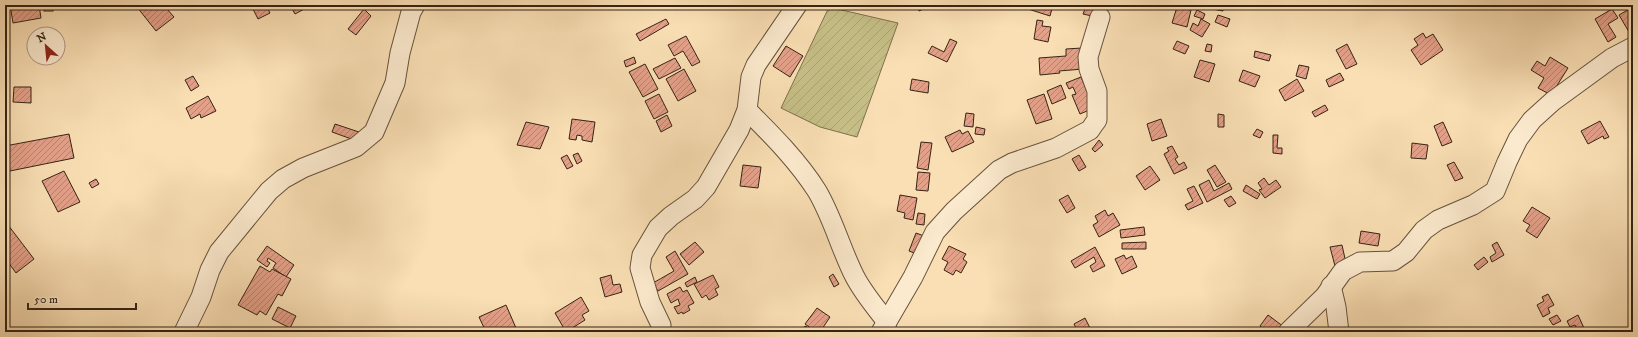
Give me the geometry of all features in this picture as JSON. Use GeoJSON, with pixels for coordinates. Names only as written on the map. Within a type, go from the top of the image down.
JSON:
{"type":"FeatureCollection","features":[{"type":"Feature","properties":{"kind":"street"},"geometry":{"type":"LineString","coordinates":[[184,332],[201,297],[210,270],[219,252],[270,190],[303,168],[356,147],[374,132],[395,83],[404,35],[415,5]]}},
{"type":"Feature","properties":{"kind":"street"},"geometry":{"type":"LineString","coordinates":[[661,332],[661,325],[650,302],[640,268],[642,254],[658,228],[671,216],[695,199],[706,187],[739,130],[747,110],[751,77],[756,65],[797,5]]}},
{"type":"Feature","properties":{"kind":"street"},"geometry":{"type":"LineString","coordinates":[[884,327],[917,270],[935,232],[954,211],[999,170],[1012,163],[1056,148],[1090,130],[1097,120],[1096,91],[1089,69],[1088,57],[1100,18]]}},
{"type":"Feature","properties":{"kind":"street"},"geometry":{"type":"LineString","coordinates":[[1288,332],[1325,296],[1343,271],[1360,262],[1393,261],[1406,252],[1424,230],[1438,220],[1473,205],[1495,191],[1518,139],[1532,120],[1553,101],[1612,58],[1633,47]]}},
{"type":"Feature","properties":{"kind":"street"},"geometry":{"type":"LineString","coordinates":[[747,110],[790,157],[817,192],[827,210],[856,278],[884,327]]}},
{"type":"Feature","properties":{"kind":"street"},"geometry":{"type":"LineString","coordinates":[[1331,286],[1336,307],[1339,332]]}},
{"type":"Feature","properties":{"kind":"shaded area"},"geometry":{"type":"Polygon","coordinates":[[[829,7],[898,23],[857,137],[820,127],[781,108],[829,7]]]}},
{"type":"Feature","properties":{"kind":"building"},"geometry":{"type":"Polygon","coordinates":[[[10,5],[39,5],[41,18],[13,23],[10,5]]]}},
{"type":"Feature","properties":{"kind":"building"},"geometry":{"type":"Polygon","coordinates":[[[44,5],[53,5],[53,11],[44,11],[44,5]]]}},
{"type":"Feature","properties":{"kind":"building"},"geometry":{"type":"Polygon","coordinates":[[[140,5],[170,5],[171,7],[167,9],[174,17],[156,31],[137,7],[140,5]]]}},
{"type":"Feature","properties":{"kind":"building"},"geometry":{"type":"Polygon","coordinates":[[[251,5],[266,5],[270,13],[258,19],[251,5]]]}},
{"type":"Feature","properties":{"kind":"building"},"geometry":{"type":"Polygon","coordinates":[[[290,5],[306,5],[308,7],[295,14],[290,5]]]}},
{"type":"Feature","properties":{"kind":"building"},"geometry":{"type":"Polygon","coordinates":[[[917,5],[933,5],[919,11],[917,5]]]}},
{"type":"Feature","properties":{"kind":"building"},"geometry":{"type":"Polygon","coordinates":[[[1026,5],[1053,5],[1050,16],[1025,8],[1026,5]]]}},
{"type":"Feature","properties":{"kind":"building"},"geometry":{"type":"Polygon","coordinates":[[[1076,5],[1094,5],[1092,16],[1083,14],[1085,9],[1075,7],[1076,5]]]}},
{"type":"Feature","properties":{"kind":"building"},"geometry":{"type":"Polygon","coordinates":[[[1100,5],[1113,5],[1113,6],[1104,12],[1100,5]]]}},
{"type":"Feature","properties":{"kind":"building"},"geometry":{"type":"Polygon","coordinates":[[[1213,5],[1224,5],[1223,11],[1212,9],[1213,5]]]}},
{"type":"Feature","properties":{"kind":"building"},"geometry":{"type":"Polygon","coordinates":[[[1177,7],[1191,10],[1187,27],[1172,23],[1177,7]]]}},
{"type":"Feature","properties":{"kind":"building"},"geometry":{"type":"Polygon","coordinates":[[[1633,7],[1633,30],[1629,32],[1619,15],[1633,7]]]}},
{"type":"Feature","properties":{"kind":"building"},"geometry":{"type":"Polygon","coordinates":[[[364,9],[371,16],[356,35],[348,29],[364,9]]]}},
{"type":"Feature","properties":{"kind":"building"},"geometry":{"type":"Polygon","coordinates":[[[1612,9],[1618,18],[1608,24],[1616,37],[1608,42],[1595,19],[1612,9]]]}},
{"type":"Feature","properties":{"kind":"building"},"geometry":{"type":"Polygon","coordinates":[[[1197,10],[1205,14],[1203,19],[1194,16],[1197,10]]]}},
{"type":"Feature","properties":{"kind":"building"},"geometry":{"type":"Polygon","coordinates":[[[1218,15],[1230,19],[1227,27],[1215,22],[1218,15]]]}},
{"type":"Feature","properties":{"kind":"building"},"geometry":{"type":"Polygon","coordinates":[[[666,19],[669,24],[640,41],[636,34],[666,19]]]}},
{"type":"Feature","properties":{"kind":"building"},"geometry":{"type":"Polygon","coordinates":[[[1201,19],[1210,24],[1202,37],[1190,30],[1193,23],[1198,26],[1201,19]]]}},
{"type":"Feature","properties":{"kind":"building"},"geometry":{"type":"Polygon","coordinates":[[[1037,20],[1043,21],[1042,26],[1051,27],[1048,42],[1034,39],[1037,20]]]}},
{"type":"Feature","properties":{"kind":"building"},"geometry":{"type":"Polygon","coordinates":[[[1423,33],[1426,38],[1433,34],[1443,50],[1421,65],[1411,50],[1418,45],[1414,39],[1423,33]]]}},
{"type":"Feature","properties":{"kind":"building"},"geometry":{"type":"Polygon","coordinates":[[[686,36],[700,62],[692,66],[683,51],[674,56],[668,45],[686,36]]]}},
{"type":"Feature","properties":{"kind":"building"},"geometry":{"type":"Polygon","coordinates":[[[950,39],[957,42],[947,62],[928,53],[932,46],[944,52],[950,39]]]}},
{"type":"Feature","properties":{"kind":"building"},"geometry":{"type":"Polygon","coordinates":[[[1177,41],[1189,46],[1185,54],[1173,49],[1177,41]]]}},
{"type":"Feature","properties":{"kind":"building"},"geometry":{"type":"Polygon","coordinates":[[[1207,44],[1212,45],[1211,52],[1205,51],[1207,44]]]}},
{"type":"Feature","properties":{"kind":"building"},"geometry":{"type":"Polygon","coordinates":[[[1347,44],[1357,64],[1346,69],[1336,50],[1347,44]]]}},
{"type":"Feature","properties":{"kind":"building"},"geometry":{"type":"Polygon","coordinates":[[[786,46],[803,56],[790,77],[773,66],[786,46]]]}},
{"type":"Feature","properties":{"kind":"building"},"geometry":{"type":"Polygon","coordinates":[[[1082,48],[1083,69],[1059,71],[1060,73],[1040,75],[1039,58],[1066,56],[1066,49],[1082,48]]]}},
{"type":"Feature","properties":{"kind":"building"},"geometry":{"type":"Polygon","coordinates":[[[1255,51],[1271,55],[1269,61],[1254,57],[1255,51]]]}},
{"type":"Feature","properties":{"kind":"building"},"geometry":{"type":"Polygon","coordinates":[[[634,57],[636,63],[626,67],[624,61],[634,57]]]}},
{"type":"Feature","properties":{"kind":"building"},"geometry":{"type":"Polygon","coordinates":[[[1550,57],[1568,68],[1551,95],[1538,88],[1544,78],[1531,70],[1537,61],[1545,66],[1550,57]]]}},
{"type":"Feature","properties":{"kind":"building"},"geometry":{"type":"Polygon","coordinates":[[[675,58],[681,68],[659,79],[653,69],[675,58]]]}},
{"type":"Feature","properties":{"kind":"building"},"geometry":{"type":"Polygon","coordinates":[[[1200,60],[1215,64],[1209,82],[1194,77],[1200,60]]]}},
{"type":"Feature","properties":{"kind":"building"},"geometry":{"type":"Polygon","coordinates":[[[645,64],[658,89],[643,97],[629,72],[645,64]]]}},
{"type":"Feature","properties":{"kind":"building"},"geometry":{"type":"Polygon","coordinates":[[[1299,65],[1309,67],[1306,79],[1296,76],[1299,65]]]}},
{"type":"Feature","properties":{"kind":"building"},"geometry":{"type":"Polygon","coordinates":[[[684,69],[696,91],[678,101],[666,79],[684,69]]]}},
{"type":"Feature","properties":{"kind":"building"},"geometry":{"type":"Polygon","coordinates":[[[1243,70],[1260,76],[1255,87],[1239,81],[1243,70]]]}},
{"type":"Feature","properties":{"kind":"building"},"geometry":{"type":"Polygon","coordinates":[[[1340,73],[1344,80],[1329,87],[1326,80],[1340,73]]]}},
{"type":"Feature","properties":{"kind":"building"},"geometry":{"type":"Polygon","coordinates":[[[193,76],[199,86],[191,91],[185,80],[193,76]]]}},
{"type":"Feature","properties":{"kind":"building"},"geometry":{"type":"Polygon","coordinates":[[[1081,77],[1094,108],[1080,114],[1072,95],[1076,94],[1073,87],[1069,89],[1066,83],[1081,77]]]}},
{"type":"Feature","properties":{"kind":"building"},"geometry":{"type":"Polygon","coordinates":[[[912,79],[929,82],[928,93],[910,90],[912,79]]]}},
{"type":"Feature","properties":{"kind":"building"},"geometry":{"type":"Polygon","coordinates":[[[1297,79],[1304,91],[1285,101],[1279,90],[1297,79]]]}},
{"type":"Feature","properties":{"kind":"building"},"geometry":{"type":"Polygon","coordinates":[[[1061,85],[1066,98],[1052,104],[1047,91],[1061,85]]]}},
{"type":"Feature","properties":{"kind":"building"},"geometry":{"type":"Polygon","coordinates":[[[14,87],[31,87],[31,103],[13,102],[14,87]]]}},
{"type":"Feature","properties":{"kind":"building"},"geometry":{"type":"Polygon","coordinates":[[[659,94],[668,112],[654,119],[645,101],[659,94]]]}},
{"type":"Feature","properties":{"kind":"building"},"geometry":{"type":"Polygon","coordinates":[[[1044,94],[1052,119],[1036,124],[1027,100],[1044,94]]]}},
{"type":"Feature","properties":{"kind":"building"},"geometry":{"type":"Polygon","coordinates":[[[208,96],[216,111],[201,118],[200,114],[191,119],[186,108],[208,96]]]}},
{"type":"Feature","properties":{"kind":"building"},"geometry":{"type":"Polygon","coordinates":[[[1325,105],[1328,110],[1315,117],[1312,112],[1325,105]]]}},
{"type":"Feature","properties":{"kind":"building"},"geometry":{"type":"Polygon","coordinates":[[[966,113],[974,114],[973,127],[964,126],[966,113]]]}},
{"type":"Feature","properties":{"kind":"building"},"geometry":{"type":"Polygon","coordinates":[[[1218,114],[1224,115],[1224,127],[1218,127],[1218,114]]]}},
{"type":"Feature","properties":{"kind":"building"},"geometry":{"type":"Polygon","coordinates":[[[667,115],[672,126],[661,132],[656,121],[667,115]]]}},
{"type":"Feature","properties":{"kind":"building"},"geometry":{"type":"Polygon","coordinates":[[[572,119],[595,122],[592,142],[582,140],[582,136],[577,135],[576,140],[569,139],[572,119]]]}},
{"type":"Feature","properties":{"kind":"building"},"geometry":{"type":"Polygon","coordinates":[[[1161,119],[1167,136],[1152,141],[1147,124],[1161,119]]]}},
{"type":"Feature","properties":{"kind":"building"},"geometry":{"type":"Polygon","coordinates":[[[1600,121],[1609,137],[1604,139],[1603,136],[1588,144],[1581,131],[1600,121]]]}},
{"type":"Feature","properties":{"kind":"building"},"geometry":{"type":"Polygon","coordinates":[[[526,122],[549,127],[540,149],[517,145],[526,122]]]}},
{"type":"Feature","properties":{"kind":"building"},"geometry":{"type":"Polygon","coordinates":[[[1443,122],[1452,142],[1442,146],[1434,126],[1443,122]]]}},
{"type":"Feature","properties":{"kind":"building"},"geometry":{"type":"Polygon","coordinates":[[[335,124],[359,132],[357,141],[332,132],[335,124]]]}},
{"type":"Feature","properties":{"kind":"building"},"geometry":{"type":"Polygon","coordinates":[[[976,127],[985,129],[984,135],[975,134],[976,127]]]}},
{"type":"Feature","properties":{"kind":"building"},"geometry":{"type":"Polygon","coordinates":[[[1257,129],[1263,132],[1260,138],[1253,135],[1257,129]]]}},
{"type":"Feature","properties":{"kind":"building"},"geometry":{"type":"Polygon","coordinates":[[[960,130],[962,134],[968,131],[974,142],[952,152],[945,137],[960,130]]]}},
{"type":"Feature","properties":{"kind":"building"},"geometry":{"type":"Polygon","coordinates":[[[69,134],[74,158],[10,171],[5,146],[69,134]]]}},
{"type":"Feature","properties":{"kind":"building"},"geometry":{"type":"Polygon","coordinates":[[[1273,135],[1278,135],[1277,148],[1282,148],[1282,154],[1273,153],[1273,135]]]}},
{"type":"Feature","properties":{"kind":"building"},"geometry":{"type":"Polygon","coordinates":[[[1099,140],[1103,145],[1095,152],[1092,149],[1099,140]]]}},
{"type":"Feature","properties":{"kind":"building"},"geometry":{"type":"Polygon","coordinates":[[[921,142],[932,143],[928,170],[917,168],[921,142]]]}},
{"type":"Feature","properties":{"kind":"building"},"geometry":{"type":"Polygon","coordinates":[[[1412,143],[1428,145],[1426,159],[1411,158],[1412,143]]]}},
{"type":"Feature","properties":{"kind":"building"},"geometry":{"type":"Polygon","coordinates":[[[1172,146],[1178,157],[1175,159],[1179,165],[1184,162],[1187,168],[1174,174],[1164,154],[1169,151],[1167,148],[1172,146]]]}},
{"type":"Feature","properties":{"kind":"building"},"geometry":{"type":"Polygon","coordinates":[[[578,153],[582,161],[577,164],[573,155],[578,153]]]}},
{"type":"Feature","properties":{"kind":"building"},"geometry":{"type":"Polygon","coordinates":[[[567,155],[573,166],[567,169],[561,158],[567,155]]]}},
{"type":"Feature","properties":{"kind":"building"},"geometry":{"type":"Polygon","coordinates":[[[1079,155],[1086,167],[1079,171],[1072,159],[1079,155]]]}},
{"type":"Feature","properties":{"kind":"building"},"geometry":{"type":"Polygon","coordinates":[[[1454,162],[1463,178],[1455,181],[1447,165],[1454,162]]]}},
{"type":"Feature","properties":{"kind":"building"},"geometry":{"type":"Polygon","coordinates":[[[743,165],[761,167],[758,188],[740,186],[743,165]]]}},
{"type":"Feature","properties":{"kind":"building"},"geometry":{"type":"Polygon","coordinates":[[[1215,165],[1226,182],[1217,187],[1207,170],[1215,165]]]}},
{"type":"Feature","properties":{"kind":"building"},"geometry":{"type":"Polygon","coordinates":[[[1150,166],[1160,180],[1145,190],[1136,176],[1150,166]]]}},
{"type":"Feature","properties":{"kind":"building"},"geometry":{"type":"Polygon","coordinates":[[[64,171],[80,202],[58,212],[42,181],[64,171]]]}},
{"type":"Feature","properties":{"kind":"building"},"geometry":{"type":"Polygon","coordinates":[[[918,172],[930,173],[928,191],[916,190],[918,172]]]}},
{"type":"Feature","properties":{"kind":"building"},"geometry":{"type":"Polygon","coordinates":[[[1264,178],[1269,185],[1276,180],[1281,187],[1265,198],[1259,190],[1262,189],[1258,183],[1264,178]]]}},
{"type":"Feature","properties":{"kind":"building"},"geometry":{"type":"Polygon","coordinates":[[[96,179],[99,184],[92,188],[89,183],[96,179]]]}},
{"type":"Feature","properties":{"kind":"building"},"geometry":{"type":"Polygon","coordinates":[[[1209,180],[1214,191],[1229,183],[1232,189],[1207,202],[1199,185],[1209,180]]]}},
{"type":"Feature","properties":{"kind":"building"},"geometry":{"type":"Polygon","coordinates":[[[1246,185],[1260,194],[1257,199],[1243,191],[1246,185]]]}},
{"type":"Feature","properties":{"kind":"building"},"geometry":{"type":"Polygon","coordinates":[[[1194,186],[1203,203],[1188,210],[1185,205],[1193,201],[1187,189],[1194,186]]]}},
{"type":"Feature","properties":{"kind":"building"},"geometry":{"type":"Polygon","coordinates":[[[900,195],[917,198],[913,220],[904,218],[905,213],[897,211],[900,195]]]}},
{"type":"Feature","properties":{"kind":"building"},"geometry":{"type":"Polygon","coordinates":[[[1068,195],[1075,208],[1067,213],[1059,200],[1068,195]]]}},
{"type":"Feature","properties":{"kind":"building"},"geometry":{"type":"Polygon","coordinates":[[[1231,196],[1236,203],[1229,207],[1224,200],[1231,196]]]}},
{"type":"Feature","properties":{"kind":"building"},"geometry":{"type":"Polygon","coordinates":[[[1532,207],[1550,218],[1537,238],[1526,231],[1530,225],[1523,221],[1532,207]]]}},
{"type":"Feature","properties":{"kind":"building"},"geometry":{"type":"Polygon","coordinates":[[[1105,210],[1108,216],[1113,213],[1120,225],[1099,237],[1093,225],[1098,222],[1095,216],[1105,210]]]}},
{"type":"Feature","properties":{"kind":"building"},"geometry":{"type":"Polygon","coordinates":[[[918,213],[925,214],[924,225],[916,224],[918,213]]]}},
{"type":"Feature","properties":{"kind":"building"},"geometry":{"type":"Polygon","coordinates":[[[5,221],[34,259],[16,273],[5,258],[5,221]]]}},
{"type":"Feature","properties":{"kind":"building"},"geometry":{"type":"Polygon","coordinates":[[[1144,227],[1145,235],[1121,238],[1120,230],[1144,227]]]}},
{"type":"Feature","properties":{"kind":"building"},"geometry":{"type":"Polygon","coordinates":[[[1361,231],[1380,234],[1378,246],[1359,243],[1361,231]]]}},
{"type":"Feature","properties":{"kind":"building"},"geometry":{"type":"Polygon","coordinates":[[[916,233],[924,236],[917,254],[909,251],[916,233]]]}},
{"type":"Feature","properties":{"kind":"building"},"geometry":{"type":"Polygon","coordinates":[[[695,242],[704,252],[689,265],[680,254],[695,242]]]}},
{"type":"Feature","properties":{"kind":"building"},"geometry":{"type":"Polygon","coordinates":[[[1146,242],[1146,249],[1122,249],[1122,243],[1146,242]]]}},
{"type":"Feature","properties":{"kind":"building"},"geometry":{"type":"Polygon","coordinates":[[[1497,242],[1504,255],[1492,262],[1490,257],[1496,253],[1492,245],[1497,242]]]}},
{"type":"Feature","properties":{"kind":"building"},"geometry":{"type":"Polygon","coordinates":[[[1342,245],[1346,263],[1335,266],[1330,247],[1342,245]]]}},
{"type":"Feature","properties":{"kind":"building"},"geometry":{"type":"Polygon","coordinates":[[[267,246],[294,265],[286,277],[273,268],[276,263],[268,258],[267,261],[270,263],[267,267],[257,260],[267,246]]]}},
{"type":"Feature","properties":{"kind":"building"},"geometry":{"type":"Polygon","coordinates":[[[949,246],[966,254],[963,259],[967,262],[961,273],[956,270],[953,275],[944,270],[948,262],[942,259],[949,246]]]}},
{"type":"Feature","properties":{"kind":"building"},"geometry":{"type":"Polygon","coordinates":[[[1095,247],[1105,266],[1093,272],[1090,266],[1096,262],[1094,257],[1075,268],[1071,261],[1095,247]]]}},
{"type":"Feature","properties":{"kind":"building"},"geometry":{"type":"Polygon","coordinates":[[[675,251],[688,274],[658,291],[653,283],[674,271],[666,257],[675,251]]]}},
{"type":"Feature","properties":{"kind":"building"},"geometry":{"type":"Polygon","coordinates":[[[1124,255],[1126,259],[1132,256],[1137,267],[1122,274],[1115,259],[1124,255]]]}},
{"type":"Feature","properties":{"kind":"building"},"geometry":{"type":"Polygon","coordinates":[[[1484,257],[1488,262],[1478,270],[1474,265],[1484,257]]]}},
{"type":"Feature","properties":{"kind":"building"},"geometry":{"type":"Polygon","coordinates":[[[260,266],[270,272],[272,269],[291,279],[282,296],[278,294],[266,315],[260,311],[257,315],[238,305],[260,266]]]}},
{"type":"Feature","properties":{"kind":"building"},"geometry":{"type":"Polygon","coordinates":[[[833,274],[839,284],[834,287],[829,277],[833,274]]]}},
{"type":"Feature","properties":{"kind":"building"},"geometry":{"type":"Polygon","coordinates":[[[611,275],[613,285],[620,284],[622,292],[605,297],[600,278],[611,275]]]}},
{"type":"Feature","properties":{"kind":"building"},"geometry":{"type":"Polygon","coordinates":[[[713,275],[719,287],[715,289],[718,295],[709,300],[706,295],[702,298],[694,284],[713,275]]]}},
{"type":"Feature","properties":{"kind":"building"},"geometry":{"type":"Polygon","coordinates":[[[695,277],[697,282],[687,287],[685,283],[695,277]]]}},
{"type":"Feature","properties":{"kind":"building"},"geometry":{"type":"Polygon","coordinates":[[[680,287],[683,292],[687,290],[694,303],[688,306],[690,310],[683,314],[682,312],[678,314],[674,307],[680,305],[678,299],[671,303],[667,294],[680,287]]]}},
{"type":"Feature","properties":{"kind":"building"},"geometry":{"type":"Polygon","coordinates":[[[1548,294],[1554,305],[1548,308],[1550,313],[1543,317],[1537,305],[1544,301],[1542,297],[1548,294]]]}},
{"type":"Feature","properties":{"kind":"building"},"geometry":{"type":"Polygon","coordinates":[[[581,297],[589,311],[582,315],[585,320],[566,332],[555,313],[581,297]]]}},
{"type":"Feature","properties":{"kind":"building"},"geometry":{"type":"Polygon","coordinates":[[[506,305],[516,328],[507,332],[486,332],[479,317],[506,305]]]}},
{"type":"Feature","properties":{"kind":"building"},"geometry":{"type":"Polygon","coordinates":[[[278,307],[296,316],[290,328],[272,319],[278,307]]]}},
{"type":"Feature","properties":{"kind":"building"},"geometry":{"type":"Polygon","coordinates":[[[817,308],[830,317],[820,332],[816,332],[805,324],[817,308]]]}},
{"type":"Feature","properties":{"kind":"building"},"geometry":{"type":"Polygon","coordinates":[[[1268,315],[1284,327],[1280,332],[1267,332],[1260,326],[1268,315]]]}},
{"type":"Feature","properties":{"kind":"building"},"geometry":{"type":"Polygon","coordinates":[[[1557,315],[1561,321],[1553,325],[1549,319],[1557,315]]]}},
{"type":"Feature","properties":{"kind":"building"},"geometry":{"type":"Polygon","coordinates":[[[1578,315],[1584,328],[1578,331],[1575,325],[1570,327],[1567,321],[1578,315]]]}},
{"type":"Feature","properties":{"kind":"building"},"geometry":{"type":"Polygon","coordinates":[[[1085,318],[1092,332],[1078,332],[1074,324],[1085,318]]]}},
{"type":"Feature","properties":{"kind":"building"},"geometry":{"type":"Polygon","coordinates":[[[806,326],[809,332],[795,332],[806,326]]]}}]}
